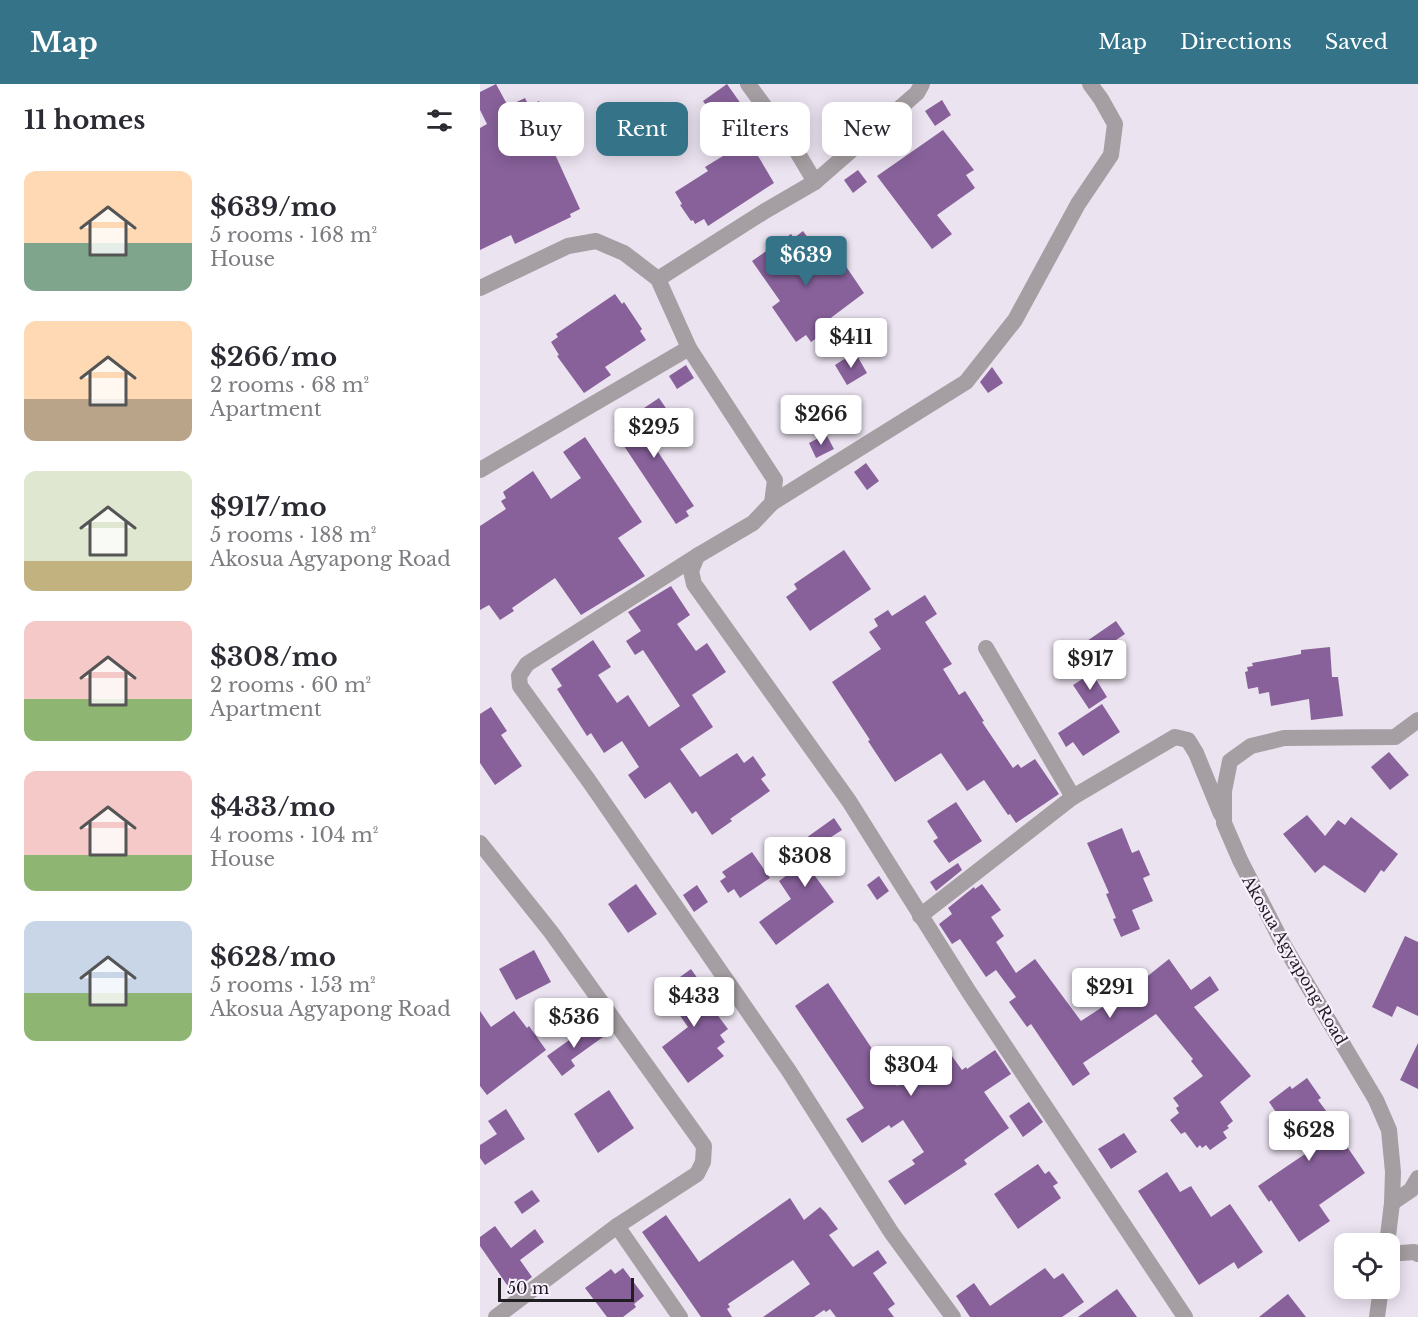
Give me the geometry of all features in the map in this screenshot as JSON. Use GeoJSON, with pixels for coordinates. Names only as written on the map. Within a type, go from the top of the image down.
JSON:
{"type":"FeatureCollection","features":[{"type":"Feature","properties":{"kind":"street"},"geometry":{"type":"LineString","coordinates":[[748,84],[793,145],[815,182]]}},
{"type":"Feature","properties":{"kind":"street"},"geometry":{"type":"LineString","coordinates":[[658,279],[815,182],[917,93],[922,84]]}},
{"type":"Feature","properties":{"kind":"street"},"geometry":{"type":"LineString","coordinates":[[953,1317],[891,1232],[789,1071],[589,781],[520,686],[519,676],[527,664],[753,523],[772,503],[966,382],[1015,320],[1078,204],[1111,155],[1115,124],[1090,84]]}},
{"type":"Feature","properties":{"kind":"street"},"geometry":{"type":"LineString","coordinates":[[480,288],[568,246],[596,241],[624,253],[658,279],[689,348],[775,480],[772,503]]}},
{"type":"Feature","properties":{"kind":"street"},"geometry":{"type":"LineString","coordinates":[[480,470],[689,348]]}},
{"type":"Feature","properties":{"kind":"street"},"geometry":{"type":"LineString","coordinates":[[698,556],[691,571],[694,584],[849,801],[920,916],[1185,1317]]}},
{"type":"Feature","properties":{"kind":"street"},"geometry":{"type":"LineString","coordinates":[[986,648],[1072,797]]}},
{"type":"Feature","properties":{"kind":"street","name":"Akosua Agyapong Road"},"geometry":{"type":"LineString","coordinates":[[1388,1233],[1393,1172],[1389,1130],[1376,1100],[1258,899],[1224,823],[1224,790],[1230,762],[1251,746],[1284,738],[1395,737],[1418,720]]}},
{"type":"Feature","properties":{"kind":"street"},"geometry":{"type":"LineString","coordinates":[[920,916],[1072,797],[1175,737],[1188,740],[1192,747],[1224,823]]}},
{"type":"Feature","properties":{"kind":"street"},"geometry":{"type":"LineString","coordinates":[[480,843],[551,932],[704,1146],[703,1162],[697,1174],[617,1226],[496,1317]]}},
{"type":"Feature","properties":{"kind":"street"},"geometry":{"type":"LineString","coordinates":[[1392,1203],[1411,1190],[1418,1178]]}},
{"type":"Feature","properties":{"kind":"street"},"geometry":{"type":"LineString","coordinates":[[617,1226],[681,1317]]}},
{"type":"Feature","properties":{"kind":"street"},"geometry":{"type":"LineString","coordinates":[[1400,1253],[1414,1252],[1418,1254]]}},
{"type":"Feature","properties":{"kind":"street"},"geometry":{"type":"LineString","coordinates":[[1377,1317],[1379,1299]]}},
{"type":"Feature","properties":{"kind":"building"},"geometry":{"type":"Polygon","coordinates":[[[496,84],[506,102],[498,102],[498,156],[556,156],[580,209],[570,214],[571,217],[515,244],[511,235],[480,250],[480,128],[487,124],[480,110],[480,92],[496,84]]]}},
{"type":"Feature","properties":{"kind":"building"},"geometry":{"type":"Polygon","coordinates":[[[727,84],[740,102],[704,102],[727,84]]]}},
{"type":"Feature","properties":{"kind":"building"},"geometry":{"type":"Polygon","coordinates":[[[942,100],[951,115],[935,126],[925,111],[942,100]]]}},
{"type":"Feature","properties":{"kind":"building"},"geometry":{"type":"Polygon","coordinates":[[[943,130],[974,170],[966,175],[975,188],[937,215],[952,234],[932,249],[877,176],[906,156],[912,156],[912,152],[943,130]]]}},
{"type":"Feature","properties":{"kind":"building"},"geometry":{"type":"Polygon","coordinates":[[[723,156],[758,156],[774,183],[708,226],[704,219],[695,224],[680,205],[682,204],[675,192],[708,171],[705,167],[723,156]]]}},
{"type":"Feature","properties":{"kind":"building"},"geometry":{"type":"Polygon","coordinates":[[[858,170],[867,182],[853,193],[844,180],[858,170]]]}},
{"type":"Feature","properties":{"kind":"building"},"geometry":{"type":"Polygon","coordinates":[[[803,231],[833,273],[845,265],[864,293],[828,320],[833,327],[811,342],[806,335],[796,342],[772,307],[780,301],[752,261],[791,234],[794,238],[803,231]]]}},
{"type":"Feature","properties":{"kind":"building"},"geometry":{"type":"Polygon","coordinates":[[[615,294],[622,304],[624,302],[642,329],[640,331],[646,340],[605,367],[611,375],[584,393],[557,356],[559,355],[551,342],[558,337],[556,334],[615,294]]]}},
{"type":"Feature","properties":{"kind":"building"},"geometry":{"type":"Polygon","coordinates":[[[855,352],[867,373],[847,385],[835,365],[855,352]]]}},
{"type":"Feature","properties":{"kind":"building"},"geometry":{"type":"Polygon","coordinates":[[[686,365],[694,378],[677,389],[669,376],[686,365]]]}},
{"type":"Feature","properties":{"kind":"building"},"geometry":{"type":"Polygon","coordinates":[[[992,367],[1003,383],[988,393],[980,382],[992,367]]]}},
{"type":"Feature","properties":{"kind":"building"},"geometry":{"type":"Polygon","coordinates":[[[659,398],[672,417],[646,434],[694,506],[686,511],[689,516],[676,524],[614,431],[659,398]]]}},
{"type":"Feature","properties":{"kind":"building"},"geometry":{"type":"Polygon","coordinates":[[[826,434],[834,449],[816,458],[809,443],[826,434]]]}},
{"type":"Feature","properties":{"kind":"building"},"geometry":{"type":"Polygon","coordinates":[[[585,437],[642,522],[618,538],[645,576],[581,615],[555,578],[512,608],[514,611],[500,620],[489,605],[480,610],[480,526],[506,509],[501,501],[506,498],[503,492],[533,471],[551,499],[581,478],[563,452],[585,437]]]}},
{"type":"Feature","properties":{"kind":"building"},"geometry":{"type":"Polygon","coordinates":[[[866,463],[879,481],[867,490],[854,472],[866,463]]]}},
{"type":"Feature","properties":{"kind":"building"},"geometry":{"type":"Polygon","coordinates":[[[844,550],[871,589],[810,631],[786,597],[797,589],[794,584],[844,550]]]}},
{"type":"Feature","properties":{"kind":"building"},"geometry":{"type":"Polygon","coordinates":[[[671,586],[690,615],[677,624],[696,651],[707,643],[726,672],[692,695],[713,727],[680,749],[700,777],[737,753],[744,763],[753,756],[766,775],[761,779],[770,791],[730,819],[732,821],[712,835],[696,811],[692,814],[670,782],[645,799],[628,775],[639,767],[622,741],[604,753],[591,733],[587,736],[557,689],[562,686],[551,669],[593,640],[611,667],[598,675],[617,703],[628,695],[649,727],[680,706],[643,650],[635,655],[626,641],[641,631],[628,612],[671,586]]]}},
{"type":"Feature","properties":{"kind":"building"},"geometry":{"type":"Polygon","coordinates":[[[925,595],[937,614],[925,622],[952,664],[943,669],[959,695],[965,691],[984,721],[982,722],[1013,768],[1018,764],[1021,768],[1035,759],[1059,794],[1016,823],[984,780],[967,791],[941,753],[895,782],[832,682],[881,649],[869,632],[878,626],[874,619],[888,610],[892,616],[925,595]]]}},
{"type":"Feature","properties":{"kind":"building"},"geometry":{"type":"Polygon","coordinates":[[[1116,621],[1125,634],[1082,663],[1074,650],[1116,621]]]}},
{"type":"Feature","properties":{"kind":"building"},"geometry":{"type":"Polygon","coordinates":[[[1330,647],[1332,677],[1338,677],[1343,716],[1311,720],[1309,699],[1271,706],[1269,692],[1259,694],[1258,687],[1248,689],[1245,672],[1248,671],[1247,667],[1253,666],[1252,663],[1301,654],[1301,650],[1330,647]]]}},
{"type":"Feature","properties":{"kind":"building"},"geometry":{"type":"Polygon","coordinates":[[[1092,673],[1107,697],[1089,709],[1073,685],[1092,673]]]}},
{"type":"Feature","properties":{"kind":"building"},"geometry":{"type":"Polygon","coordinates":[[[1102,704],[1120,732],[1083,756],[1073,742],[1066,747],[1058,733],[1102,704]]]}},
{"type":"Feature","properties":{"kind":"building"},"geometry":{"type":"Polygon","coordinates":[[[491,707],[507,731],[501,735],[522,766],[495,785],[480,763],[480,714],[491,707]]]}},
{"type":"Feature","properties":{"kind":"building"},"geometry":{"type":"Polygon","coordinates":[[[1389,752],[1409,775],[1390,790],[1371,767],[1389,752]]]}},
{"type":"Feature","properties":{"kind":"building"},"geometry":{"type":"Polygon","coordinates":[[[956,802],[982,841],[949,863],[933,841],[938,838],[927,821],[956,802]]]}},
{"type":"Feature","properties":{"kind":"building"},"geometry":{"type":"Polygon","coordinates":[[[1307,815],[1325,836],[1338,820],[1345,825],[1351,817],[1398,854],[1384,872],[1381,870],[1365,893],[1324,865],[1315,873],[1283,834],[1307,815]]]}},
{"type":"Feature","properties":{"kind":"building"},"geometry":{"type":"Polygon","coordinates":[[[834,818],[842,830],[828,839],[841,857],[815,876],[834,902],[776,945],[759,922],[791,899],[779,881],[809,859],[808,856],[816,851],[806,838],[834,818]]]}},
{"type":"Feature","properties":{"kind":"building"},"geometry":{"type":"Polygon","coordinates":[[[1122,828],[1132,853],[1139,850],[1150,875],[1143,878],[1153,901],[1132,910],[1140,929],[1121,937],[1106,894],[1109,893],[1087,843],[1122,828]]]}},
{"type":"Feature","properties":{"kind":"building"},"geometry":{"type":"Polygon","coordinates":[[[752,852],[770,878],[740,898],[734,889],[728,893],[720,881],[726,877],[722,872],[752,852]]]}},
{"type":"Feature","properties":{"kind":"building"},"geometry":{"type":"Polygon","coordinates":[[[958,863],[962,870],[936,891],[930,882],[958,863]]]}},
{"type":"Feature","properties":{"kind":"building"},"geometry":{"type":"Polygon","coordinates":[[[879,876],[889,891],[877,900],[867,885],[879,876]]]}},
{"type":"Feature","properties":{"kind":"building"},"geometry":{"type":"Polygon","coordinates":[[[636,884],[657,914],[628,933],[608,904],[636,884]]]}},
{"type":"Feature","properties":{"kind":"building"},"geometry":{"type":"Polygon","coordinates":[[[982,884],[1001,910],[991,917],[1004,936],[996,942],[1016,973],[1035,959],[1081,1021],[1139,983],[1169,959],[1191,990],[1210,976],[1219,990],[1194,1007],[1251,1076],[1220,1102],[1233,1121],[1223,1132],[1227,1138],[1210,1150],[1206,1145],[1202,1148],[1200,1145],[1197,1148],[1185,1132],[1181,1134],[1170,1120],[1179,1113],[1176,1108],[1179,1106],[1173,1098],[1203,1076],[1191,1061],[1193,1059],[1156,1014],[1083,1063],[1090,1074],[1073,1086],[1031,1024],[1027,1027],[1009,1002],[1016,997],[996,970],[986,977],[960,939],[952,944],[939,924],[952,914],[948,908],[974,887],[975,889],[982,884]]]}},
{"type":"Feature","properties":{"kind":"building"},"geometry":{"type":"Polygon","coordinates":[[[697,885],[708,902],[694,912],[683,895],[697,885]]]}},
{"type":"Feature","properties":{"kind":"building"},"geometry":{"type":"Polygon","coordinates":[[[1405,936],[1418,942],[1418,1016],[1397,1006],[1392,1017],[1372,1007],[1405,936]]]}},
{"type":"Feature","properties":{"kind":"building"},"geometry":{"type":"Polygon","coordinates":[[[534,950],[551,982],[516,1000],[499,969],[534,950]]]}},
{"type":"Feature","properties":{"kind":"building"},"geometry":{"type":"Polygon","coordinates":[[[691,969],[705,989],[701,993],[728,1029],[720,1035],[725,1042],[717,1048],[724,1056],[688,1083],[662,1047],[688,1027],[662,990],[691,969]]]}},
{"type":"Feature","properties":{"kind":"building"},"geometry":{"type":"Polygon","coordinates":[[[828,983],[897,1086],[908,1079],[909,1081],[949,1052],[962,1070],[995,1050],[1011,1074],[984,1092],[1009,1128],[964,1160],[967,1164],[905,1205],[888,1181],[915,1164],[912,1160],[924,1152],[903,1120],[891,1128],[889,1125],[862,1143],[846,1119],[864,1108],[795,1006],[828,983]]]}},
{"type":"Feature","properties":{"kind":"building"},"geometry":{"type":"Polygon","coordinates":[[[480,1011],[491,1027],[514,1011],[527,1028],[529,1026],[546,1050],[487,1095],[480,1086],[480,1011]]]}},
{"type":"Feature","properties":{"kind":"building"},"geometry":{"type":"Polygon","coordinates":[[[593,1023],[603,1037],[571,1060],[575,1066],[562,1076],[547,1056],[593,1023]]]}},
{"type":"Feature","properties":{"kind":"building"},"geometry":{"type":"Polygon","coordinates":[[[1418,1043],[1418,1089],[1400,1080],[1418,1043]]]}},
{"type":"Feature","properties":{"kind":"building"},"geometry":{"type":"Polygon","coordinates":[[[1307,1078],[1321,1098],[1318,1100],[1338,1127],[1335,1129],[1365,1173],[1319,1205],[1330,1221],[1299,1242],[1271,1200],[1269,1202],[1258,1186],[1305,1154],[1269,1102],[1290,1086],[1292,1089],[1307,1078]]]}},
{"type":"Feature","properties":{"kind":"building"},"geometry":{"type":"Polygon","coordinates":[[[609,1090],[634,1128],[598,1153],[574,1114],[609,1090]]]}},
{"type":"Feature","properties":{"kind":"building"},"geometry":{"type":"Polygon","coordinates":[[[1029,1102],[1043,1122],[1023,1137],[1009,1116],[1029,1102]]]}},
{"type":"Feature","properties":{"kind":"building"},"geometry":{"type":"Polygon","coordinates":[[[506,1109],[525,1139],[485,1165],[480,1158],[480,1145],[497,1134],[488,1121],[506,1109]]]}},
{"type":"Feature","properties":{"kind":"building"},"geometry":{"type":"Polygon","coordinates":[[[1124,1133],[1137,1152],[1111,1169],[1098,1149],[1124,1133]]]}},
{"type":"Feature","properties":{"kind":"building"},"geometry":{"type":"Polygon","coordinates":[[[1038,1164],[1045,1174],[1049,1171],[1058,1183],[1053,1186],[1061,1198],[1018,1229],[994,1194],[1038,1164]]]}},
{"type":"Feature","properties":{"kind":"building"},"geometry":{"type":"Polygon","coordinates":[[[1167,1172],[1180,1192],[1191,1186],[1211,1217],[1230,1204],[1263,1252],[1238,1269],[1234,1262],[1199,1285],[1138,1191],[1167,1172]]]}},
{"type":"Feature","properties":{"kind":"building"},"geometry":{"type":"Polygon","coordinates":[[[532,1190],[540,1201],[522,1214],[514,1202],[532,1190]]]}},
{"type":"Feature","properties":{"kind":"building"},"geometry":{"type":"Polygon","coordinates":[[[790,1198],[804,1220],[820,1207],[826,1213],[838,1229],[829,1235],[853,1267],[878,1250],[887,1263],[873,1273],[895,1304],[888,1309],[894,1317],[836,1317],[830,1309],[814,1317],[763,1317],[810,1284],[793,1260],[728,1304],[730,1307],[727,1309],[732,1317],[701,1317],[642,1232],[666,1215],[699,1262],[790,1198]]]}},
{"type":"Feature","properties":{"kind":"building"},"geometry":{"type":"Polygon","coordinates":[[[495,1226],[511,1248],[535,1229],[544,1242],[520,1260],[532,1277],[512,1292],[480,1246],[480,1237],[495,1226]]]}},
{"type":"Feature","properties":{"kind":"building"},"geometry":{"type":"Polygon","coordinates":[[[623,1268],[644,1296],[634,1304],[636,1307],[623,1317],[607,1317],[585,1288],[611,1269],[615,1274],[623,1268]]]}},
{"type":"Feature","properties":{"kind":"building"},"geometry":{"type":"Polygon","coordinates":[[[1045,1268],[1054,1279],[1063,1273],[1084,1302],[1062,1317],[970,1317],[956,1296],[974,1283],[990,1306],[1045,1268]]]}},
{"type":"Feature","properties":{"kind":"building"},"geometry":{"type":"Polygon","coordinates":[[[1117,1289],[1137,1317],[1078,1317],[1117,1289]]]}},
{"type":"Feature","properties":{"kind":"building"},"geometry":{"type":"Polygon","coordinates":[[[1288,1294],[1306,1317],[1259,1317],[1288,1294]]]}}]}
